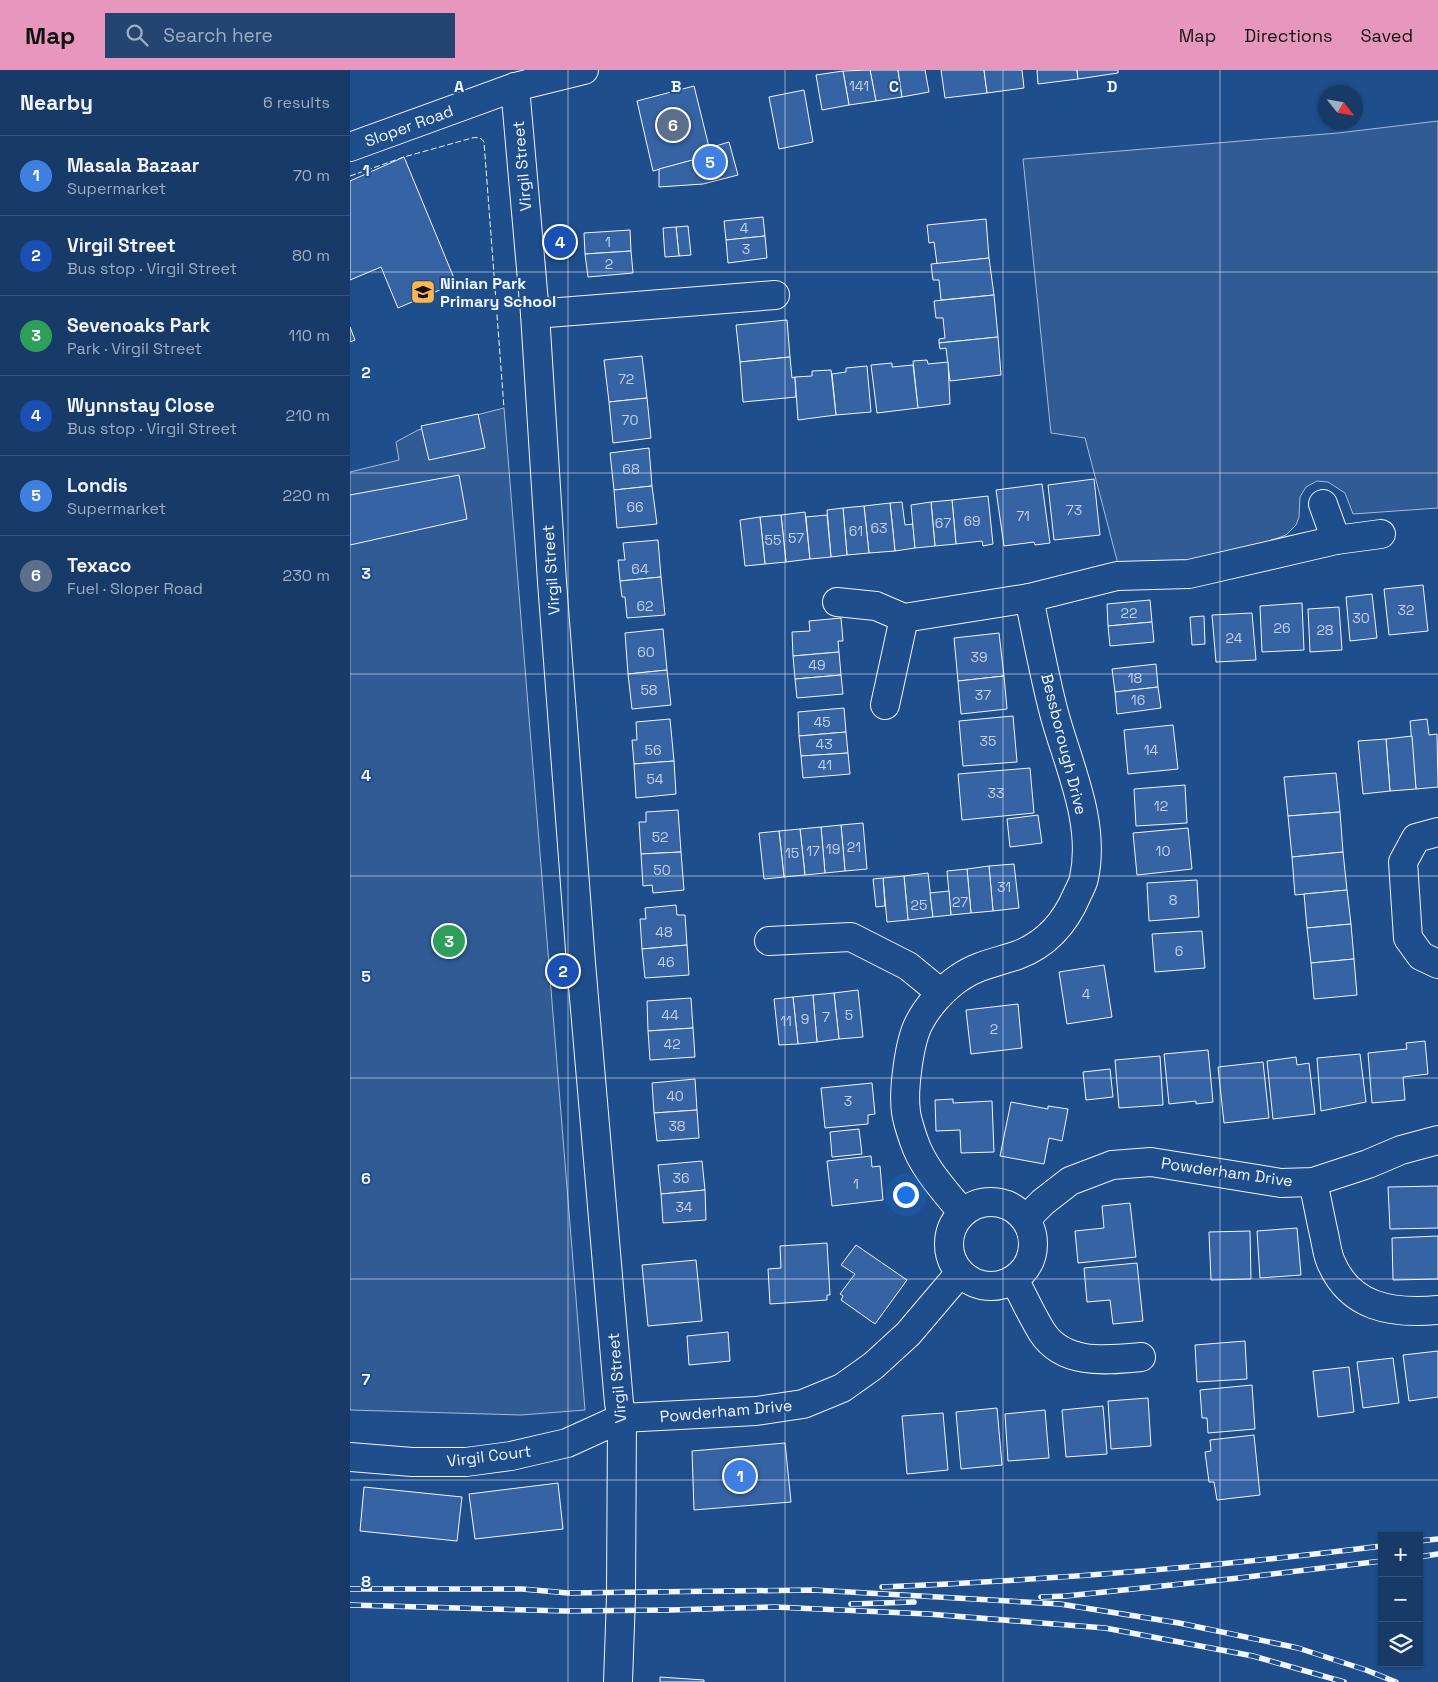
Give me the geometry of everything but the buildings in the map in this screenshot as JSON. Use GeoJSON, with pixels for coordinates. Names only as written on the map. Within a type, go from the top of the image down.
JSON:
{"type":"FeatureCollection","features":[{"type":"Feature","properties":{"kind":"street","name":"Sloper Road"},"geometry":{"type":"LineString","coordinates":[[350,147],[516,87],[584,70]]}},
{"type":"Feature","properties":{"kind":"street","name":"Virgil Street"},"geometry":{"type":"LineString","coordinates":[[516,87],[535,314],[552,582],[582,973],[619,1403],[622,1418],[621,1597],[618,1682]]}},
{"type":"Feature","properties":{"kind":"street"},"geometry":{"type":"LineString","coordinates":[[535,314],[775,295]]}},
{"type":"Feature","properties":{"kind":"street"},"geometry":{"type":"LineString","coordinates":[[1323,504],[1336,540]]}},
{"type":"Feature","properties":{"kind":"street"},"geometry":{"type":"LineString","coordinates":[[837,602],[876,606],[904,618],[1029,598],[1117,576],[1189,574],[1336,540],[1381,534]]}},
{"type":"Feature","properties":{"kind":"street","name":"Bessborough Drive"},"geometry":{"type":"LineString","coordinates":[[962,1212],[935,1180],[914,1143],[906,1111],[906,1083],[910,1049],[919,1023],[942,993],[959,978],[986,964],[1018,955],[1038,946],[1055,932],[1070,910],[1084,879],[1086,847],[1081,798],[1054,712],[1029,598]]}},
{"type":"Feature","properties":{"kind":"street"},"geometry":{"type":"LineString","coordinates":[[885,705],[904,618]]}},
{"type":"Feature","properties":{"kind":"street"},"geometry":{"type":"LineString","coordinates":[[1438,832],[1416,838],[1403,862],[1408,938],[1421,956],[1438,964]]}},
{"type":"Feature","properties":{"kind":"street"},"geometry":{"type":"LineString","coordinates":[[769,941],[852,937],[908,966],[942,993]]}},
{"type":"Feature","properties":{"kind":"street","name":"Powderham Drive"},"geometry":{"type":"LineString","coordinates":[[1026,1219],[1043,1202],[1070,1181],[1112,1165],[1151,1162],[1281,1182],[1313,1182],[1368,1164],[1401,1150],[1438,1140]]}},
{"type":"Feature","properties":{"kind":"street"},"geometry":{"type":"LineString","coordinates":[[1313,1182],[1330,1260],[1343,1286],[1364,1301],[1379,1307],[1421,1312],[1438,1310]]}},
{"type":"Feature","properties":{"kind":"street"},"geometry":{"type":"LineString","coordinates":[[995,1201],[1012,1207],[1026,1219],[1033,1238],[1033,1253],[1030,1263],[1015,1281],[997,1287],[985,1287],[971,1282],[959,1274],[951,1260],[948,1246],[950,1232],[956,1219],[962,1212],[975,1204],[995,1201]]}},
{"type":"Feature","properties":{"kind":"street","name":"Powderham Drive"},"geometry":{"type":"LineString","coordinates":[[622,1418],[756,1411],[803,1404],[842,1388],[873,1366],[908,1334],[959,1274]]}},
{"type":"Feature","properties":{"kind":"street"},"geometry":{"type":"LineString","coordinates":[[1015,1281],[1043,1334],[1058,1348],[1082,1358],[1102,1360],[1141,1357]]}},
{"type":"Feature","properties":{"kind":"street","name":"Virgil Court"},"geometry":{"type":"LineString","coordinates":[[350,1457],[421,1462],[466,1462],[511,1456],[567,1443],[622,1418]]}},
{"type":"Feature","properties":{"kind":"shaded area"},"geometry":{"type":"Polygon","coordinates":[[[1438,121],[1438,508],[1353,514],[1345,493],[1328,482],[1317,481],[1306,487],[1300,497],[1299,517],[1296,525],[1286,535],[1251,548],[1200,563],[1118,564],[1085,438],[1051,433],[1023,159],[1363,130],[1438,121]]]}},
{"type":"Feature","properties":{"kind":"shaded area"},"geometry":{"type":"Polygon","coordinates":[[[504,408],[585,1410],[521,1415],[350,1410],[350,472],[399,460],[396,442],[418,430],[504,408]]]}},
{"type":"Feature","properties":{"kind":"railway"},"geometry":{"type":"LineString","coordinates":[[1423,1541],[1438,1539]]}},
{"type":"Feature","properties":{"kind":"railway"},"geometry":{"type":"LineString","coordinates":[[882,1587],[1132,1572],[1378,1546]]}},
{"type":"Feature","properties":{"kind":"railway"},"geometry":{"type":"LineString","coordinates":[[1423,1556],[1438,1554]]}},
{"type":"Feature","properties":{"kind":"railway"},"geometry":{"type":"LineString","coordinates":[[1041,1597],[1239,1578],[1378,1561]]}},
{"type":"Feature","properties":{"kind":"railway"},"geometry":{"type":"LineString","coordinates":[[350,1589],[522,1589],[568,1593],[814,1590],[1060,1604],[1179,1623],[1298,1648],[1366,1670],[1396,1682]]}},
{"type":"Feature","properties":{"kind":"railway"},"geometry":{"type":"LineString","coordinates":[[851,1604],[914,1602]]}},
{"type":"Feature","properties":{"kind":"railway"},"geometry":{"type":"LineString","coordinates":[[350,1605],[565,1611],[775,1607],[928,1614],[1105,1628],[1253,1656],[1344,1682]]}},
{"type":"Feature","properties":{"kind":"fence"},"geometry":{"type":"LineString","coordinates":[[350,176],[404,157],[472,138],[479,138],[484,142],[504,408]]}},
{"type":"Feature","properties":{"kind":"place","name":"Texaco"},"geometry":{"type":"Point","coordinates":[673,125]}},
{"type":"Feature","properties":{"kind":"place","name":"Londis"},"geometry":{"type":"Point","coordinates":[710,162]}},
{"type":"Feature","properties":{"kind":"place","name":"Wynnstay Close"},"geometry":{"type":"Point","coordinates":[560,242]}},
{"type":"Feature","properties":{"kind":"place","name":"Ninian Park Primary School"},"geometry":{"type":"Point","coordinates":[423,292]}},
{"type":"Feature","properties":{"kind":"place","name":"Sevenoaks Park"},"geometry":{"type":"Point","coordinates":[449,941]}},
{"type":"Feature","properties":{"kind":"place","name":"Virgil Street"},"geometry":{"type":"Point","coordinates":[563,971]}},
{"type":"Feature","properties":{"kind":"place","name":"Masala Bazaar"},"geometry":{"type":"Point","coordinates":[740,1476]}}]}
